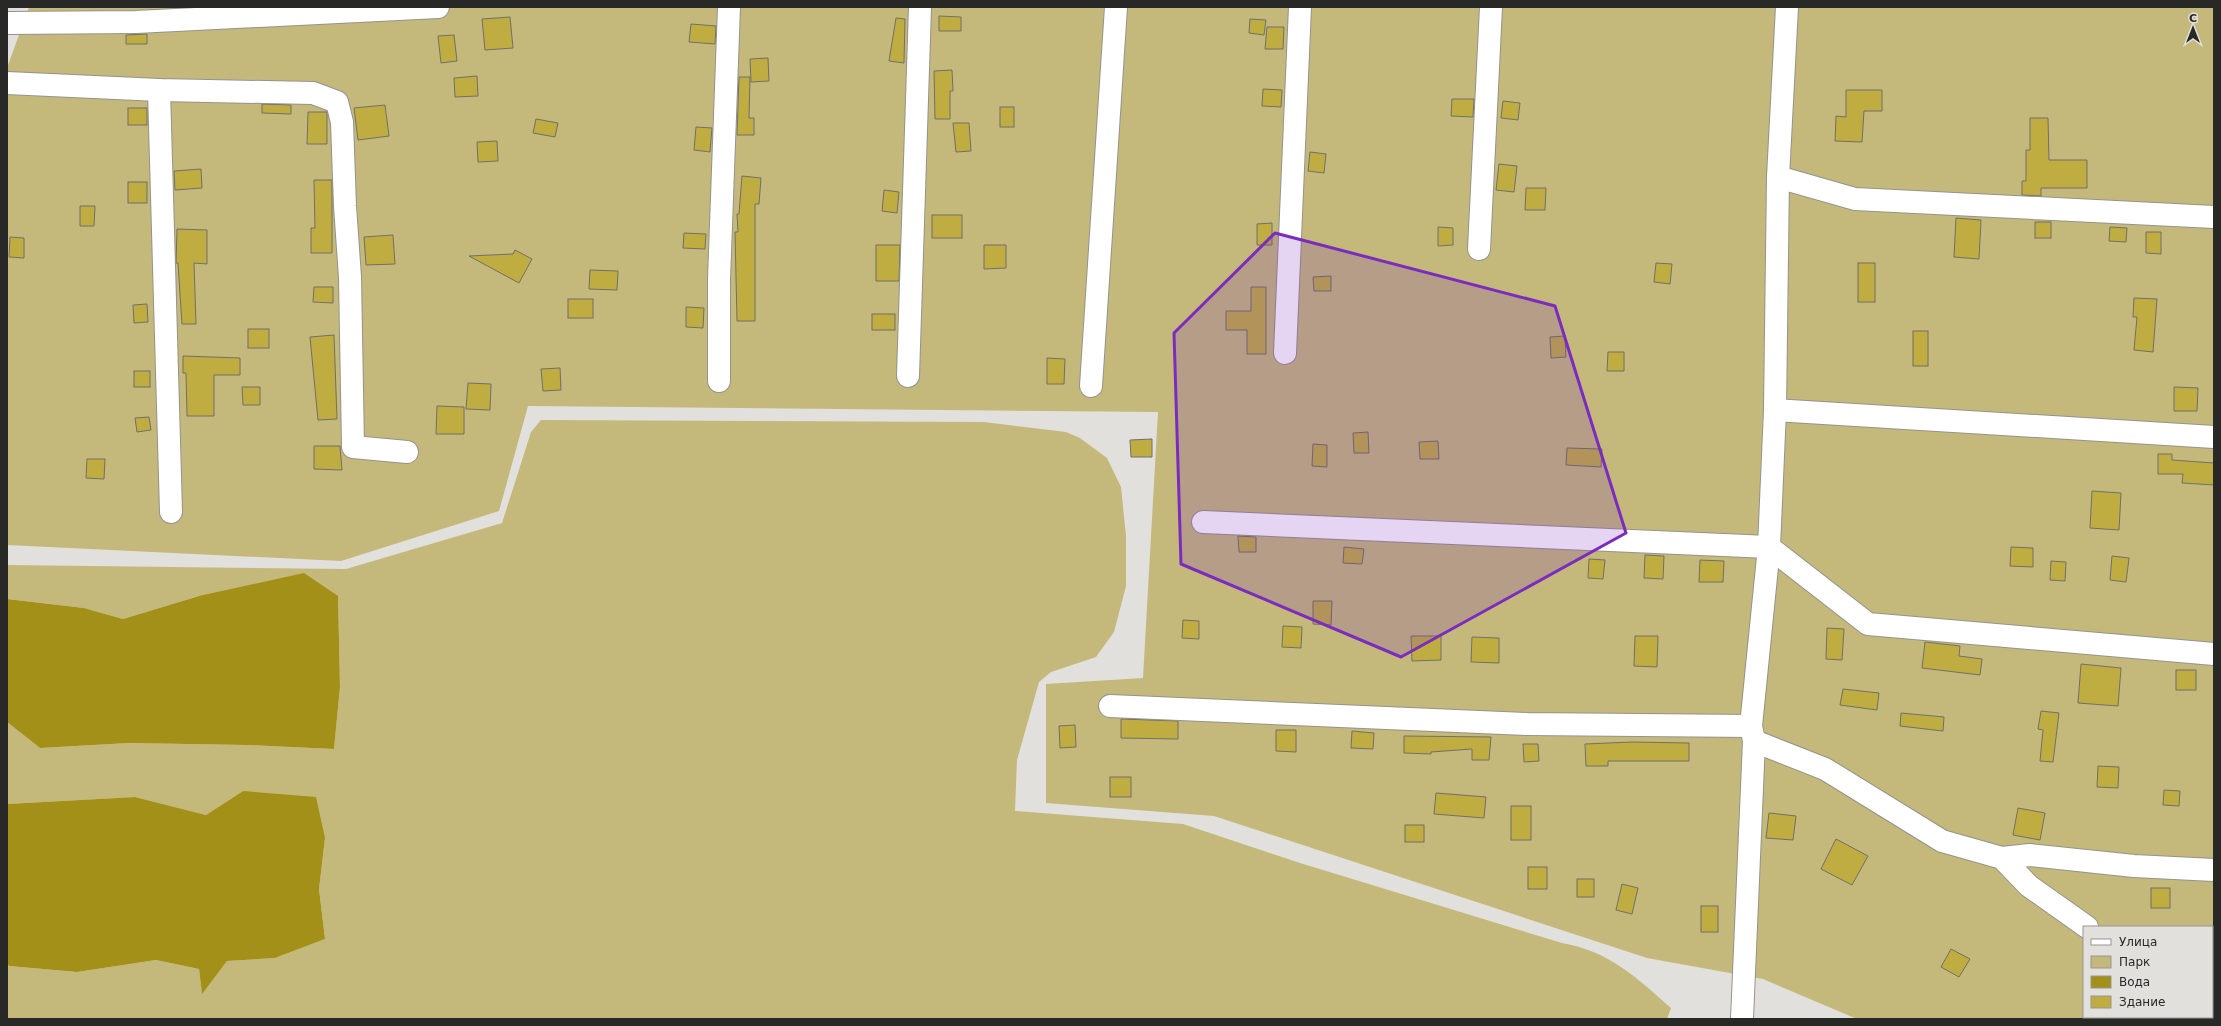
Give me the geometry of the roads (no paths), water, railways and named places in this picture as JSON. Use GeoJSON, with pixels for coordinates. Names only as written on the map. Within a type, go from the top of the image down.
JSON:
{"type":"FeatureCollection","features":[{"type":"Feature","properties":{"kind":"street"},"geometry":{"type":"LineString","coordinates":[[7,23],[136,22],[438,7]]}},
{"type":"Feature","properties":{"kind":"street"},"geometry":{"type":"LineString","coordinates":[[719,381],[719,279],[729,7]]}},
{"type":"Feature","properties":{"kind":"street"},"geometry":{"type":"LineString","coordinates":[[908,376],[920,7]]}},
{"type":"Feature","properties":{"kind":"street"},"geometry":{"type":"LineString","coordinates":[[1091,386],[1116,7]]}},
{"type":"Feature","properties":{"kind":"street"},"geometry":{"type":"LineString","coordinates":[[1285,353],[1300,7]]}},
{"type":"Feature","properties":{"kind":"street"},"geometry":{"type":"LineString","coordinates":[[1478,249],[1491,7]]}},
{"type":"Feature","properties":{"kind":"street"},"geometry":{"type":"LineString","coordinates":[[1742,1019],[1752,734],[1769,547],[1776,410],[1778,177],[1787,7]]}},
{"type":"Feature","properties":{"kind":"street"},"geometry":{"type":"LineString","coordinates":[[7,83],[159,90],[313,93],[337,102],[342,122],[345,206],[350,277],[352,447],[407,452]]}},
{"type":"Feature","properties":{"kind":"street"},"geometry":{"type":"LineString","coordinates":[[159,90],[171,512]]}},
{"type":"Feature","properties":{"kind":"street"},"geometry":{"type":"LineString","coordinates":[[1778,177],[1855,199],[2214,217]]}},
{"type":"Feature","properties":{"kind":"street"},"geometry":{"type":"LineString","coordinates":[[1776,410],[2214,437]]}},
{"type":"Feature","properties":{"kind":"street"},"geometry":{"type":"LineString","coordinates":[[1203,522],[1769,547],[1868,624],[2214,654]]}},
{"type":"Feature","properties":{"kind":"street"},"geometry":{"type":"LineString","coordinates":[[1110,706],[1752,734],[1825,769],[1942,841],[2002,858],[2030,855],[2134,866],[2214,870]]}},
{"type":"Feature","properties":{"kind":"street"},"geometry":{"type":"LineString","coordinates":[[2002,858],[2029,886],[2086,926]]}},
{"type":"Feature","properties":{"kind":"water"},"geometry":{"type":"Polygon","coordinates":[[[304,573],[338,596],[340,687],[334,749],[246,745],[129,743],[40,748],[7,722],[7,599],[84,608],[123,619],[199,596],[304,573]]]}},
{"type":"Feature","properties":{"kind":"water"},"geometry":{"type":"Polygon","coordinates":[[[243,791],[316,797],[325,838],[319,889],[325,939],[275,958],[227,961],[202,994],[199,969],[156,960],[77,972],[9,966],[7,963],[7,804],[135,797],[206,815],[243,791]]]}}]}
